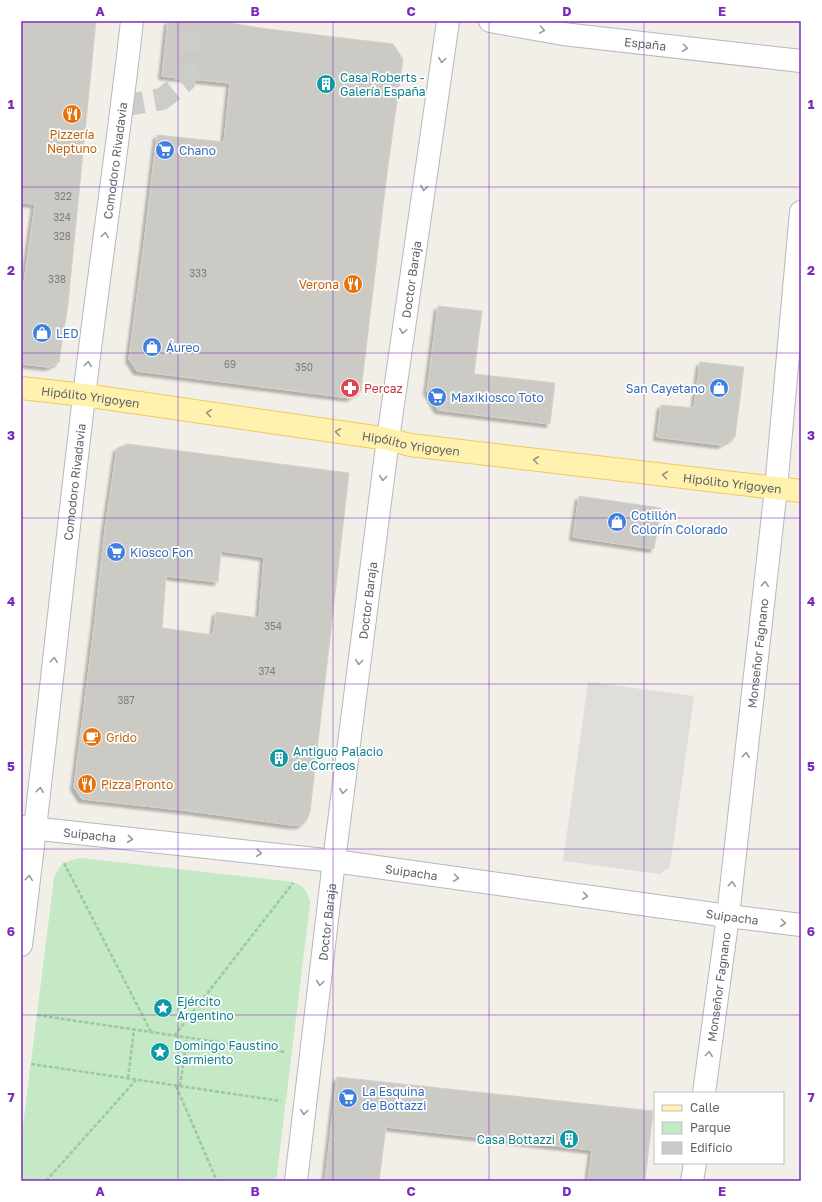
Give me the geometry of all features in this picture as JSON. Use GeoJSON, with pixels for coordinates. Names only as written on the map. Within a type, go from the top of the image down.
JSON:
{"type":"FeatureCollection","features":[{"type":"Feature","properties":{"kind":"main road","name":"Hipólito Yrigoyen"},"geometry":{"type":"LineString","coordinates":[[21,388],[84,395],[388,439],[410,445],[801,491]]}},
{"type":"Feature","properties":{"kind":"street","name":"Comodoro Rivadavia"},"geometry":{"type":"LineString","coordinates":[[21,945],[28,827],[132,21]]}},
{"type":"Feature","properties":{"kind":"street","name":"Doctor Baraja"},"geometry":{"type":"LineString","coordinates":[[296,1181],[334,861],[388,439],[448,21]]}},
{"type":"Feature","properties":{"kind":"street","name":"España"},"geometry":{"type":"LineString","coordinates":[[490,21],[563,34],[801,61]]}},
{"type":"Feature","properties":{"kind":"street","name":"Monseñor Fagnano"},"geometry":{"type":"LineString","coordinates":[[704,1092],[728,916],[776,488],[801,212]]}},
{"type":"Feature","properties":{"kind":"street","name":"Suipacha"},"geometry":{"type":"LineString","coordinates":[[28,827],[334,861],[801,925]]}},
{"type":"Feature","properties":{"kind":"street"},"geometry":{"type":"LineString","coordinates":[[692,1181],[695,1164]]}},
{"type":"Feature","properties":{"kind":"path"},"geometry":{"type":"LineString","coordinates":[[64,863],[151,1032]]}},
{"type":"Feature","properties":{"kind":"path"},"geometry":{"type":"LineString","coordinates":[[174,1036],[293,882]]}},
{"type":"Feature","properties":{"kind":"path"},"geometry":{"type":"LineString","coordinates":[[37,1015],[292,1053]]}},
{"type":"Feature","properties":{"kind":"path"},"geometry":{"type":"LineString","coordinates":[[128,1078],[134,1030]]}},
{"type":"Feature","properties":{"kind":"path"},"geometry":{"type":"LineString","coordinates":[[180,1086],[187,1038]]}},
{"type":"Feature","properties":{"kind":"path"},"geometry":{"type":"LineString","coordinates":[[31,1064],[286,1102]]}},
{"type":"Feature","properties":{"kind":"path"},"geometry":{"type":"LineString","coordinates":[[46,1181],[136,1080]]}},
{"type":"Feature","properties":{"kind":"path"},"geometry":{"type":"LineString","coordinates":[[176,1086],[217,1181]]}},
{"type":"Feature","properties":{"kind":"shaded area"},"geometry":{"type":"Polygon","coordinates":[[[588,682],[694,696],[670,867],[660,874],[563,861],[588,682]]]}},
{"type":"Feature","properties":{"kind":"green space"},"geometry":{"type":"Polygon","coordinates":[[[81,858],[293,882],[306,890],[310,904],[276,1181],[21,1181],[21,1142],[54,878],[61,866],[71,860],[81,858]]]}},
{"type":"Feature","properties":{"kind":"building"},"geometry":{"type":"Polygon","coordinates":[[[21,21],[96,21],[68,304],[59,362],[49,367],[21,364],[21,304],[35,204],[21,203],[21,21]]]}},
{"type":"Feature","properties":{"kind":"building"},"geometry":{"type":"Polygon","coordinates":[[[168,21],[219,21],[260,28],[393,44],[403,59],[387,173],[361,391],[350,398],[137,371],[129,359],[157,135],[224,142],[230,83],[162,76],[168,21]]]}},
{"type":"Feature","properties":{"kind":"building"},"geometry":{"type":"Polygon","coordinates":[[[438,306],[482,311],[474,374],[555,383],[550,424],[438,410],[427,391],[438,306]]]}},
{"type":"Feature","properties":{"kind":"building","name":"San Cayetano"},"geometry":{"type":"Polygon","coordinates":[[[700,362],[744,367],[735,437],[721,445],[657,437],[661,405],[694,408],[700,362]]]}},
{"type":"Feature","properties":{"kind":"building"},"geometry":{"type":"Polygon","coordinates":[[[128,444],[349,473],[310,812],[307,820],[301,825],[82,799],[74,787],[105,529],[117,448],[128,444]],[[221,551],[218,582],[166,576],[162,628],[213,635],[216,612],[259,618],[264,557],[221,551]]]}},
{"type":"Feature","properties":{"kind":"building"},"geometry":{"type":"Polygon","coordinates":[[[579,496],[661,508],[654,549],[573,537],[579,496]]]}},
{"type":"Feature","properties":{"kind":"building","name":"Casa Bottazzi"},"geometry":{"type":"Polygon","coordinates":[[[337,1077],[653,1111],[645,1181],[588,1181],[592,1150],[386,1127],[379,1181],[325,1181],[337,1077]]]}},
{"type":"Feature","properties":{"kind":"tunnel"},"geometry":{"type":"LineString","coordinates":[[122,106],[162,99],[185,81],[192,21]]}},
{"type":"Feature","properties":{"kind":"place","name":"Casa Roberts - Galería España"},"geometry":{"type":"Point","coordinates":[326,84]}},
{"type":"Feature","properties":{"kind":"place","name":"Pizzería Neptuno"},"geometry":{"type":"Point","coordinates":[72,114]}},
{"type":"Feature","properties":{"kind":"place","name":"Chano"},"geometry":{"type":"Point","coordinates":[165,150]}},
{"type":"Feature","properties":{"kind":"place","name":"Verona"},"geometry":{"type":"Point","coordinates":[353,284]}},
{"type":"Feature","properties":{"kind":"place","name":"LED"},"geometry":{"type":"Point","coordinates":[42,333]}},
{"type":"Feature","properties":{"kind":"place","name":"Áureo"},"geometry":{"type":"Point","coordinates":[152,347]}},
{"type":"Feature","properties":{"kind":"place","name":"Percaz"},"geometry":{"type":"Point","coordinates":[350,388]}},
{"type":"Feature","properties":{"kind":"place","name":"San Cayetano"},"geometry":{"type":"Point","coordinates":[719,388]}},
{"type":"Feature","properties":{"kind":"place","name":"Maxikiosco Toto"},"geometry":{"type":"Point","coordinates":[437,397]}},
{"type":"Feature","properties":{"kind":"place","name":"Cotillón Colorín Colorado"},"geometry":{"type":"Point","coordinates":[617,522]}},
{"type":"Feature","properties":{"kind":"place","name":"Kiosco Fon"},"geometry":{"type":"Point","coordinates":[116,552]}},
{"type":"Feature","properties":{"kind":"place","name":"Grido"},"geometry":{"type":"Point","coordinates":[92,737]}},
{"type":"Feature","properties":{"kind":"place","name":"Antiguo Palacio de Correos"},"geometry":{"type":"Point","coordinates":[279,758]}},
{"type":"Feature","properties":{"kind":"place","name":"Pizza Pronto"},"geometry":{"type":"Point","coordinates":[87,784]}},
{"type":"Feature","properties":{"kind":"place","name":"Ejército Argentino"},"geometry":{"type":"Point","coordinates":[163,1008]}},
{"type":"Feature","properties":{"kind":"place","name":"Domingo Faustino Sarmiento"},"geometry":{"type":"Point","coordinates":[160,1052]}},
{"type":"Feature","properties":{"kind":"place","name":"La Esquina de Bottazzi"},"geometry":{"type":"Point","coordinates":[348,1098]}},
{"type":"Feature","properties":{"kind":"place","name":"Casa Bottazzi"},"geometry":{"type":"Point","coordinates":[569,1139]}}]}
